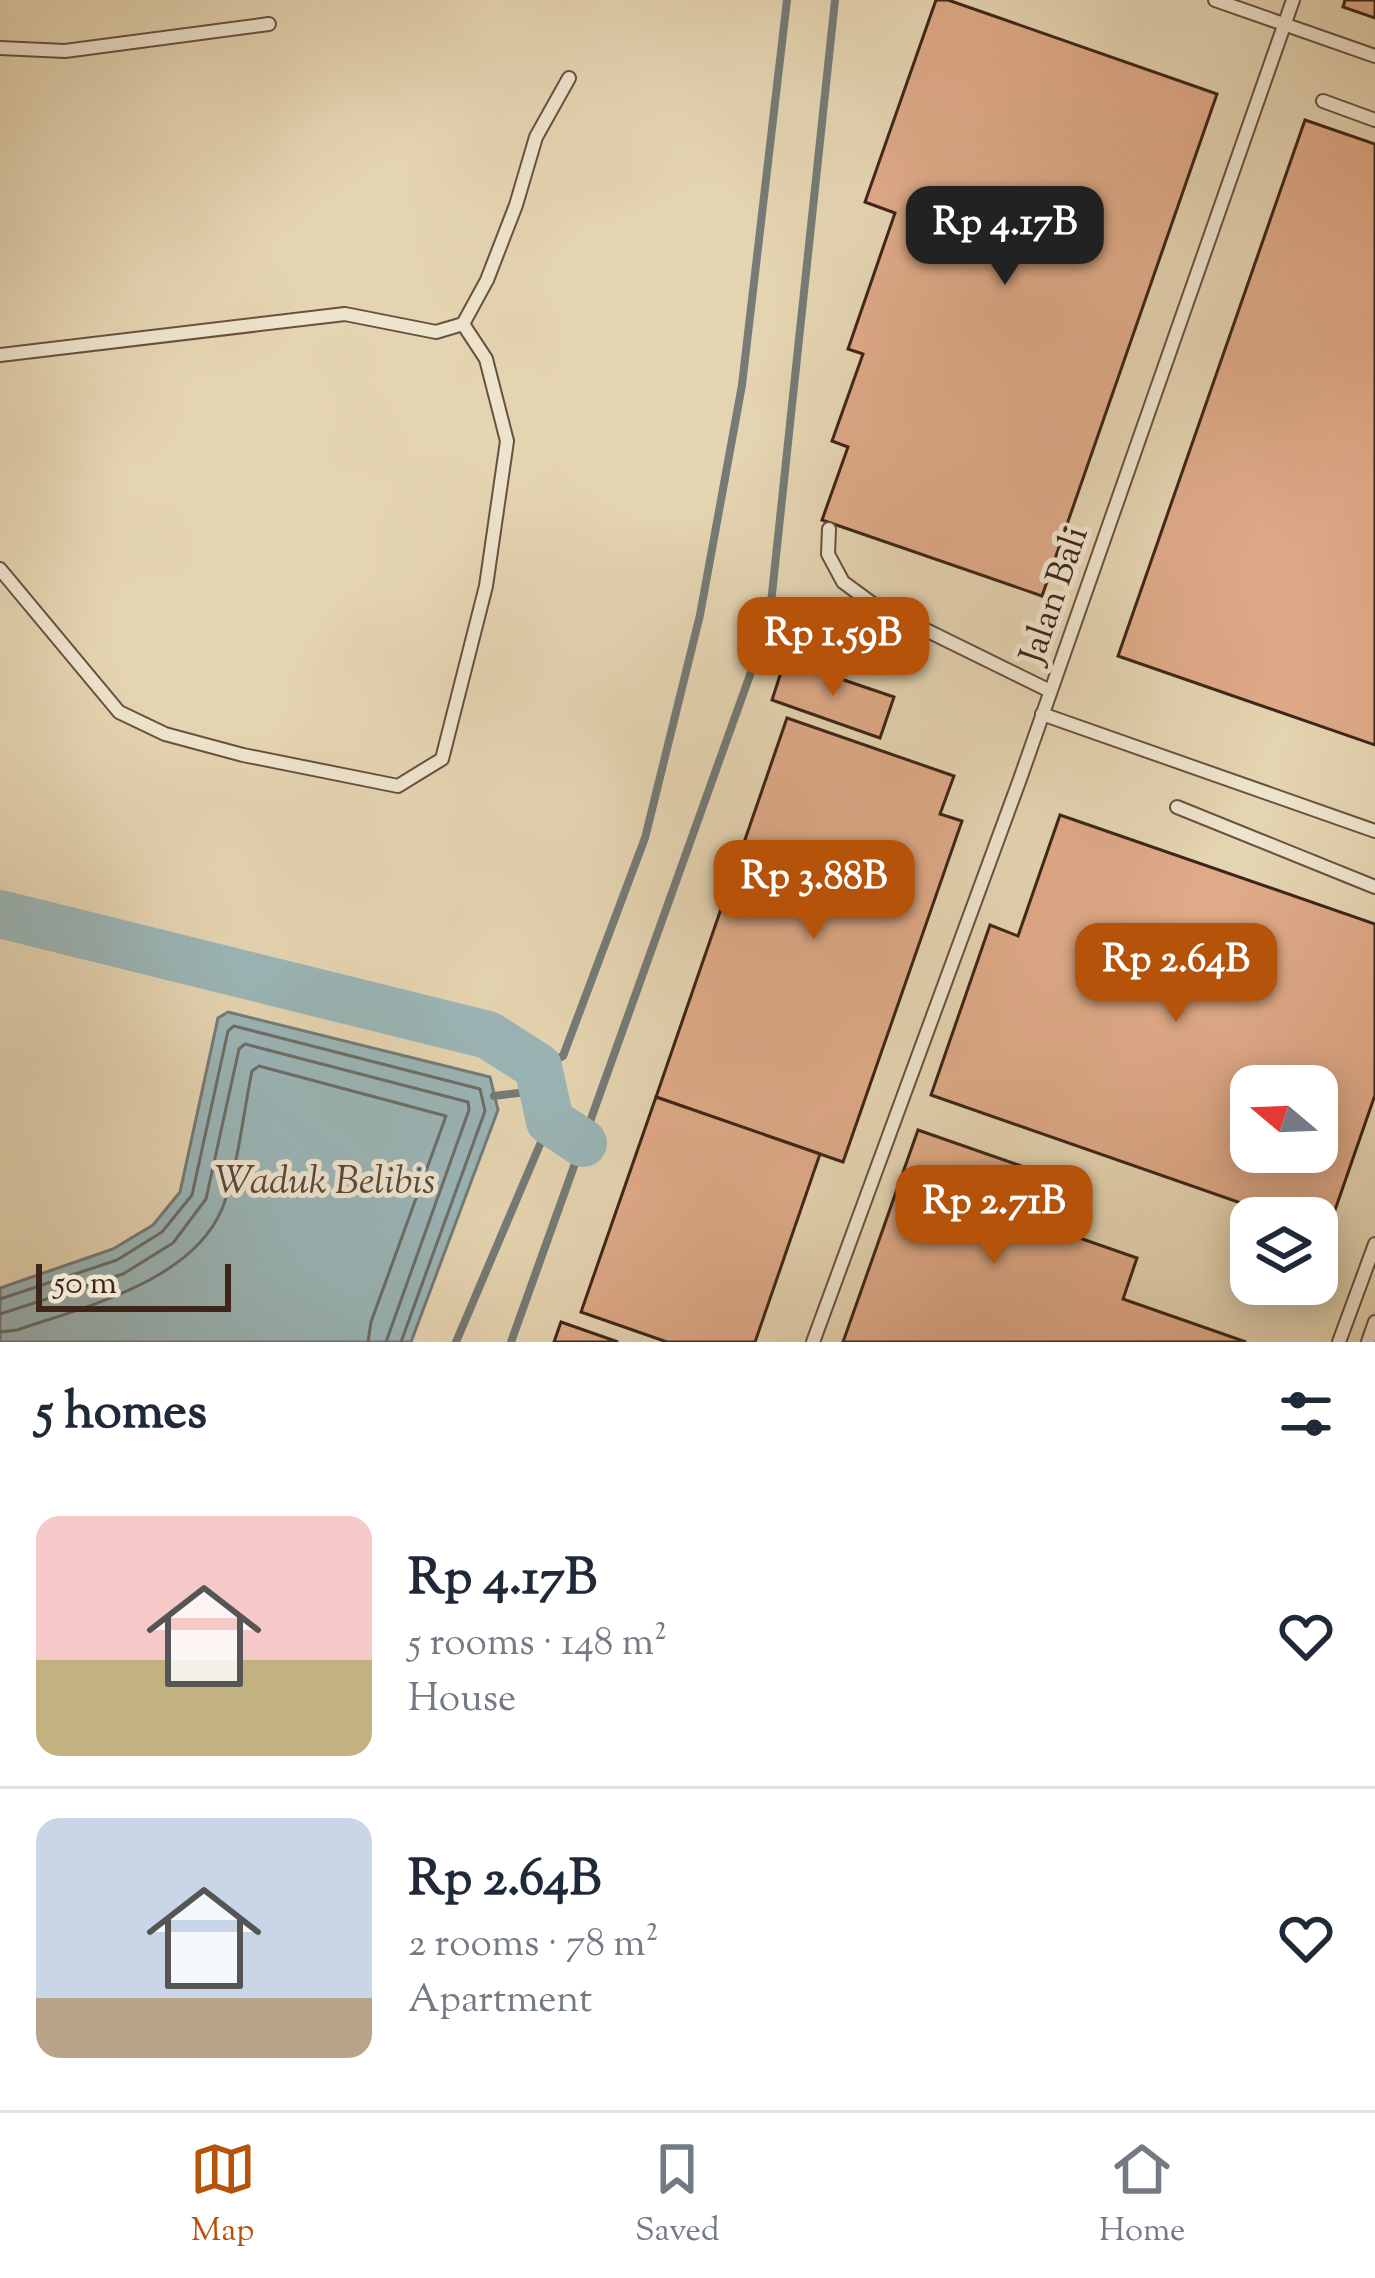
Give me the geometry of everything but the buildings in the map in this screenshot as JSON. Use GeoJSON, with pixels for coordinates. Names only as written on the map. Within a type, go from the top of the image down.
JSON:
{"type":"FeatureCollection","features":[{"type":"Feature","properties":{"kind":"lane"},"geometry":{"type":"LineString","coordinates":[[1215,0],[1375,56]]}},
{"type":"Feature","properties":{"kind":"lane","name":"Jalan Bali"},"geometry":{"type":"LineString","coordinates":[[813,1342],[1042,714],[1293,0]]}},
{"type":"Feature","properties":{"kind":"lane"},"geometry":{"type":"LineString","coordinates":[[0,48],[65,51],[269,24]]}},
{"type":"Feature","properties":{"kind":"lane"},"geometry":{"type":"LineString","coordinates":[[0,355],[345,314],[436,332],[463,324],[487,280],[536,136],[569,78]]}},
{"type":"Feature","properties":{"kind":"lane"},"geometry":{"type":"LineString","coordinates":[[1323,100],[1375,120]]}},
{"type":"Feature","properties":{"kind":"lane"},"geometry":{"type":"LineString","coordinates":[[0,569],[119,712],[165,734],[223,750],[398,786],[442,759],[485,586],[507,441],[486,359],[463,324]]}},
{"type":"Feature","properties":{"kind":"lane"},"geometry":{"type":"LineString","coordinates":[[829,529],[828,554],[834,570],[858,593],[1050,691]]}},
{"type":"Feature","properties":{"kind":"lane"},"geometry":{"type":"LineString","coordinates":[[1042,714],[1375,831]]}},
{"type":"Feature","properties":{"kind":"lane"},"geometry":{"type":"LineString","coordinates":[[1177,807],[1375,886]]}},
{"type":"Feature","properties":{"kind":"lane"},"geometry":{"type":"LineString","coordinates":[[1339,1342],[1375,1244]]}},
{"type":"Feature","properties":{"kind":"lane"},"geometry":{"type":"LineString","coordinates":[[1368,1342],[1375,1322]]}},
{"type":"Feature","properties":{"kind":"water","name":"Waduk Belibis"},"geometry":{"type":"Polygon","coordinates":[[[228,1012],[490,1077],[498,1110],[411,1342],[0,1342],[0,1288],[113,1249],[153,1225],[180,1192],[218,1018],[228,1012]]]}},
{"type":"Feature","properties":{"kind":"waterway"},"geometry":{"type":"LineString","coordinates":[[538,1067],[563,1056],[645,838],[700,615],[742,385],[787,0]]}},
{"type":"Feature","properties":{"kind":"waterway"},"geometry":{"type":"LineString","coordinates":[[511,1342],[769,622],[835,0]]}},
{"type":"Feature","properties":{"kind":"waterway"},"geometry":{"type":"LineString","coordinates":[[0,914],[488,1035],[538,1067],[550,1121],[583,1143]]}},
{"type":"Feature","properties":{"kind":"waterway"},"geometry":{"type":"LineString","coordinates":[[494,1096],[543,1090]]}},
{"type":"Feature","properties":{"kind":"waterway"},"geometry":{"type":"LineString","coordinates":[[456,1342],[550,1121]]}}]}
